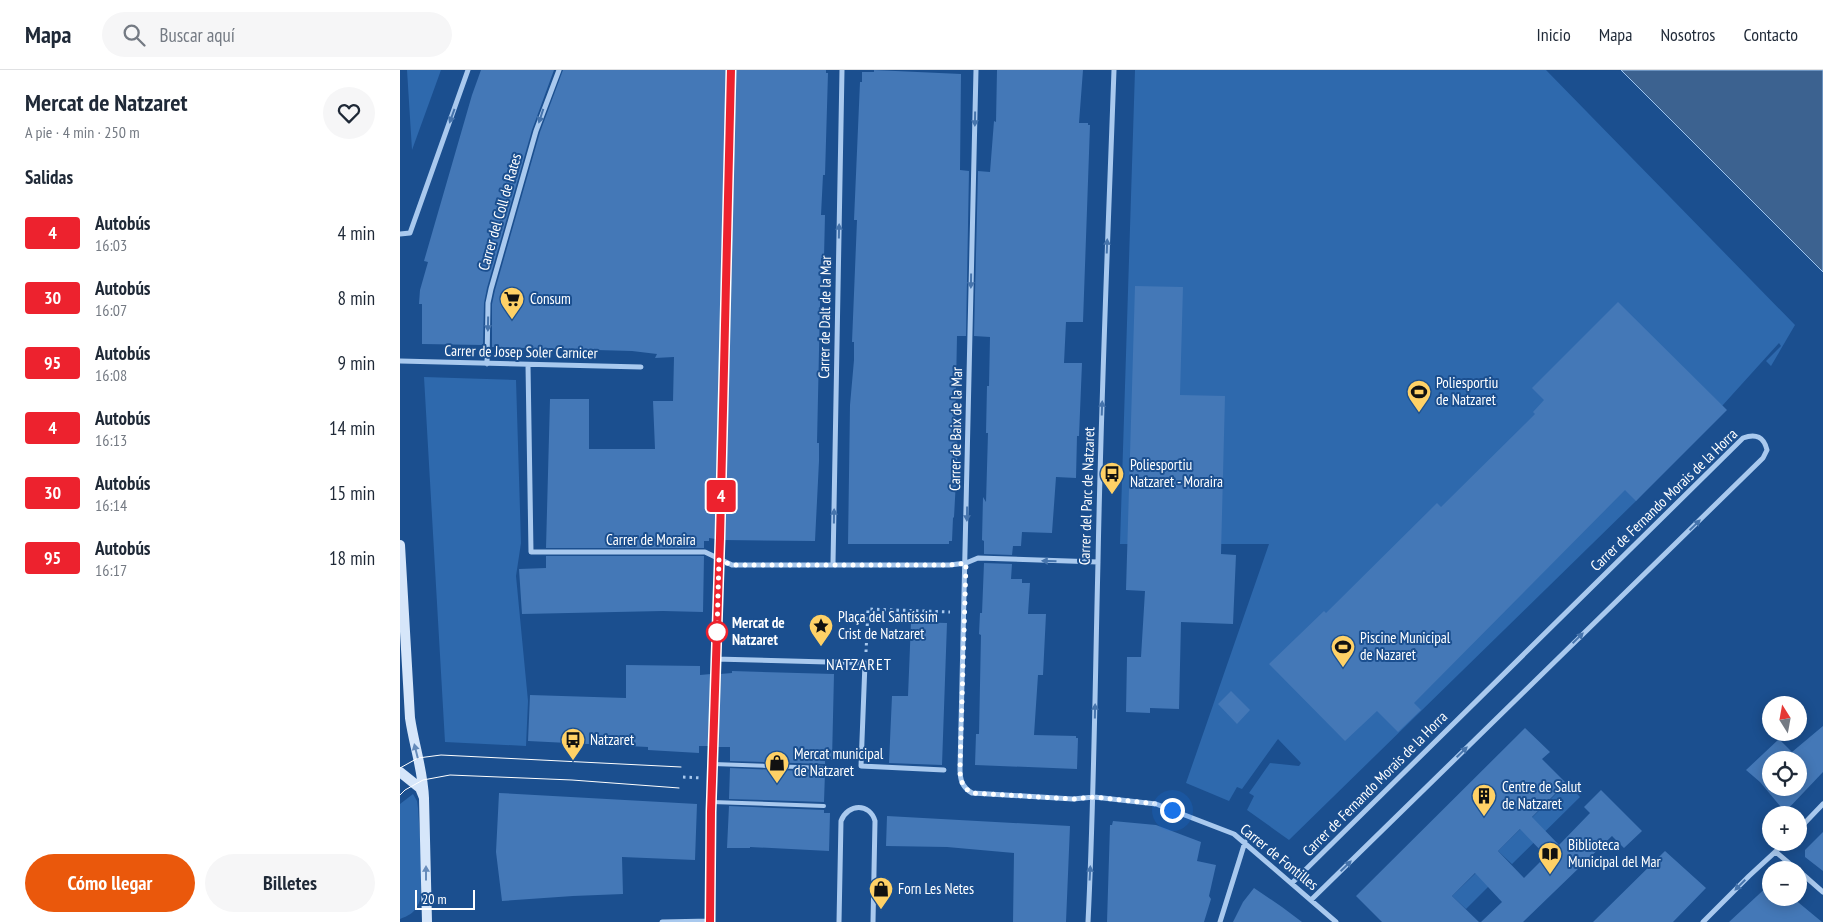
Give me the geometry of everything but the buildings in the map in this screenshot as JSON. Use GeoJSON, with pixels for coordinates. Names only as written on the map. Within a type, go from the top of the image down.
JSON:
{"type":"FeatureCollection","features":[{"type":"Feature","properties":{"kind":"street"},"geometry":{"type":"LineString","coordinates":[[400,234],[410,233],[468,70]]}},
{"type":"Feature","properties":{"kind":"street","name":"Carrer del Coll de Rates"},"geometry":{"type":"LineString","coordinates":[[487,364],[488,303],[491,289],[536,131],[559,70]]}},
{"type":"Feature","properties":{"kind":"street"},"geometry":{"type":"LineString","coordinates":[[662,922],[710,921],[731,70]]}},
{"type":"Feature","properties":{"kind":"street","name":"Carrer de Dalt de la Mar"},"geometry":{"type":"LineString","coordinates":[[833,564],[842,70]]}},
{"type":"Feature","properties":{"kind":"street","name":"Carrer de Baix de la Mar"},"geometry":{"type":"LineString","coordinates":[[964,788],[960,779],[960,769],[976,70]]}},
{"type":"Feature","properties":{"kind":"street","name":"Carrer del Parc de Natzaret"},"geometry":{"type":"LineString","coordinates":[[1088,922],[1094,797],[1098,562],[1114,70]]}},
{"type":"Feature","properties":{"kind":"street","name":"Carrer de Josep Soler Carnicer"},"geometry":{"type":"LineString","coordinates":[[400,361],[640,367]]}},
{"type":"Feature","properties":{"kind":"street","name":"Carrer de Moraira"},"geometry":{"type":"LineString","coordinates":[[528,365],[531,552],[705,552],[732,565],[950,565],[966,563],[978,558],[1098,562]]}},
{"type":"Feature","properties":{"kind":"street","name":"Carrer de Fernando Morais de la Horra"},"geometry":{"type":"LineString","coordinates":[[1292,883],[1743,438],[1751,435],[1760,436],[1767,450],[1764,458],[1311,900]]}},
{"type":"Feature","properties":{"kind":"street"},"geometry":{"type":"LineString","coordinates":[[400,545],[410,718],[413,741],[423,780],[427,922]]}},
{"type":"Feature","properties":{"kind":"street"},"geometry":{"type":"LineString","coordinates":[[716,659],[865,663],[861,766],[944,770]]}},
{"type":"Feature","properties":{"kind":"street"},"geometry":{"type":"LineString","coordinates":[[400,772],[420,788],[424,798]]}},
{"type":"Feature","properties":{"kind":"street","name":"Carrer de Fontilles"},"geometry":{"type":"LineString","coordinates":[[964,788],[972,793],[1073,799],[1094,797],[1156,804],[1234,834],[1336,922]]}},
{"type":"Feature","properties":{"kind":"street"},"geometry":{"type":"LineString","coordinates":[[1807,821],[1823,804]]}},
{"type":"Feature","properties":{"kind":"street"},"geometry":{"type":"LineString","coordinates":[[839,922],[842,821],[844,814],[849,810],[861,807],[871,812],[875,821],[873,922]]}},
{"type":"Feature","properties":{"kind":"street"},"geometry":{"type":"LineString","coordinates":[[1220,922],[1245,842]]}},
{"type":"Feature","properties":{"kind":"street"},"geometry":{"type":"LineString","coordinates":[[1703,922],[1776,852],[1786,861]]}},
{"type":"Feature","properties":{"kind":"street"},"geometry":{"type":"LineString","coordinates":[[1807,879],[1823,892]]}},
{"type":"Feature","properties":{"kind":"lane"},"geometry":{"type":"LineString","coordinates":[[713,764],[825,768]]}},
{"type":"Feature","properties":{"kind":"lane"},"geometry":{"type":"LineString","coordinates":[[712,802],[824,806]]}},
{"type":"Feature","properties":{"kind":"path"},"geometry":{"type":"LineString","coordinates":[[865,663],[868,609],[950,612]]}},
{"type":"Feature","properties":{"kind":"path"},"geometry":{"type":"LineString","coordinates":[[682,777],[703,778]]}},
{"type":"Feature","properties":{"kind":"shaded area"},"geometry":{"type":"Polygon","coordinates":[[[407,70],[441,70],[412,150],[407,70]]]}},
{"type":"Feature","properties":{"kind":"shaded area","name":"Poliesportiu de Natzaret"},"geometry":{"type":"Polygon","coordinates":[[[1135,70],[1546,70],[1795,325],[1771,366],[1766,361],[1781,346],[1779,343],[1636,501],[1289,840],[1247,810],[1254,796],[1249,793],[1270,763],[1299,766],[1301,763],[1278,739],[1242,789],[1237,787],[1229,801],[1186,783],[1269,544],[1120,544],[1135,70]]]}},
{"type":"Feature","properties":{"kind":"shaded area"},"geometry":{"type":"Polygon","coordinates":[[[1621,70],[1823,70],[1823,272],[1621,70]]]}},
{"type":"Feature","properties":{"kind":"shaded area"},"geometry":{"type":"Polygon","coordinates":[[[424,377],[516,380],[521,543],[516,576],[528,701],[526,746],[445,742],[424,377]]]}},
{"type":"Feature","properties":{"kind":"shaded area"},"geometry":{"type":"Polygon","coordinates":[[[1567,783],[1580,797],[1512,864],[1498,851],[1567,783]]]}},
{"type":"Feature","properties":{"kind":"shaded area"},"geometry":{"type":"Polygon","coordinates":[[[413,794],[418,808],[422,887],[416,908],[406,917],[400,919],[400,804],[413,794]]]}},
{"type":"Feature","properties":{"kind":"shaded area"},"geometry":{"type":"Polygon","coordinates":[[[1480,869],[1493,882],[1466,909],[1452,896],[1480,869]]]}},
{"type":"Feature","properties":{"kind":"tram line"},"geometry":{"type":"LineString","coordinates":[[400,768],[418,758],[441,755],[681,767]]}},
{"type":"Feature","properties":{"kind":"tram line"},"geometry":{"type":"LineString","coordinates":[[400,795],[423,780],[450,775],[572,780],[679,788]]}},
{"type":"Feature","properties":{"kind":"bus line","name":"4"},"geometry":{"type":"LineString","coordinates":[[710,922],[711,812],[720,538],[731,70]]}},
{"type":"Feature","properties":{"kind":"place","name":"Consum"},"geometry":{"type":"Point","coordinates":[512,320]}},
{"type":"Feature","properties":{"kind":"place","name":"Poliesportiu de Natzaret"},"geometry":{"type":"Point","coordinates":[1419,413]}},
{"type":"Feature","properties":{"kind":"place","name":"Poliesportiu Natzaret - Moraira"},"geometry":{"type":"Point","coordinates":[1112,495]}},
{"type":"Feature","properties":{"kind":"place","name":"Mercat de Natzaret"},"geometry":{"type":"Point","coordinates":[717,632]}},
{"type":"Feature","properties":{"kind":"place","name":"Plaça del Santíssim Crist de Natzaret"},"geometry":{"type":"Point","coordinates":[821,647]}},
{"type":"Feature","properties":{"kind":"place","name":"Piscine Municipal de Nazaret"},"geometry":{"type":"Point","coordinates":[1343,668]}},
{"type":"Feature","properties":{"kind":"place","name":"Natzaret"},"geometry":{"type":"Point","coordinates":[573,761]}},
{"type":"Feature","properties":{"kind":"place","name":"Mercat municipal de Natzaret"},"geometry":{"type":"Point","coordinates":[777,784]}},
{"type":"Feature","properties":{"kind":"place","name":"Centre de Salut de Natzaret"},"geometry":{"type":"Point","coordinates":[1484,817]}},
{"type":"Feature","properties":{"kind":"place","name":"Biblioteca Municipal del Mar"},"geometry":{"type":"Point","coordinates":[1550,875]}},
{"type":"Feature","properties":{"kind":"place","name":"Forn Les Netes"},"geometry":{"type":"Point","coordinates":[881,910]}},
{"type":"Feature","properties":{"kind":"district","name":"NATZARET"},"geometry":{"type":"Point","coordinates":[859,664]}},
{"type":"Feature","properties":{"kind":"route"},"geometry":{"type":"LineString","coordinates":[[717,632],[719,560],[732,565],[950,565],[966,563],[960,769],[960,779],[964,788],[972,793],[1073,799],[1094,797],[1156,804],[1172,810]]}}]}
